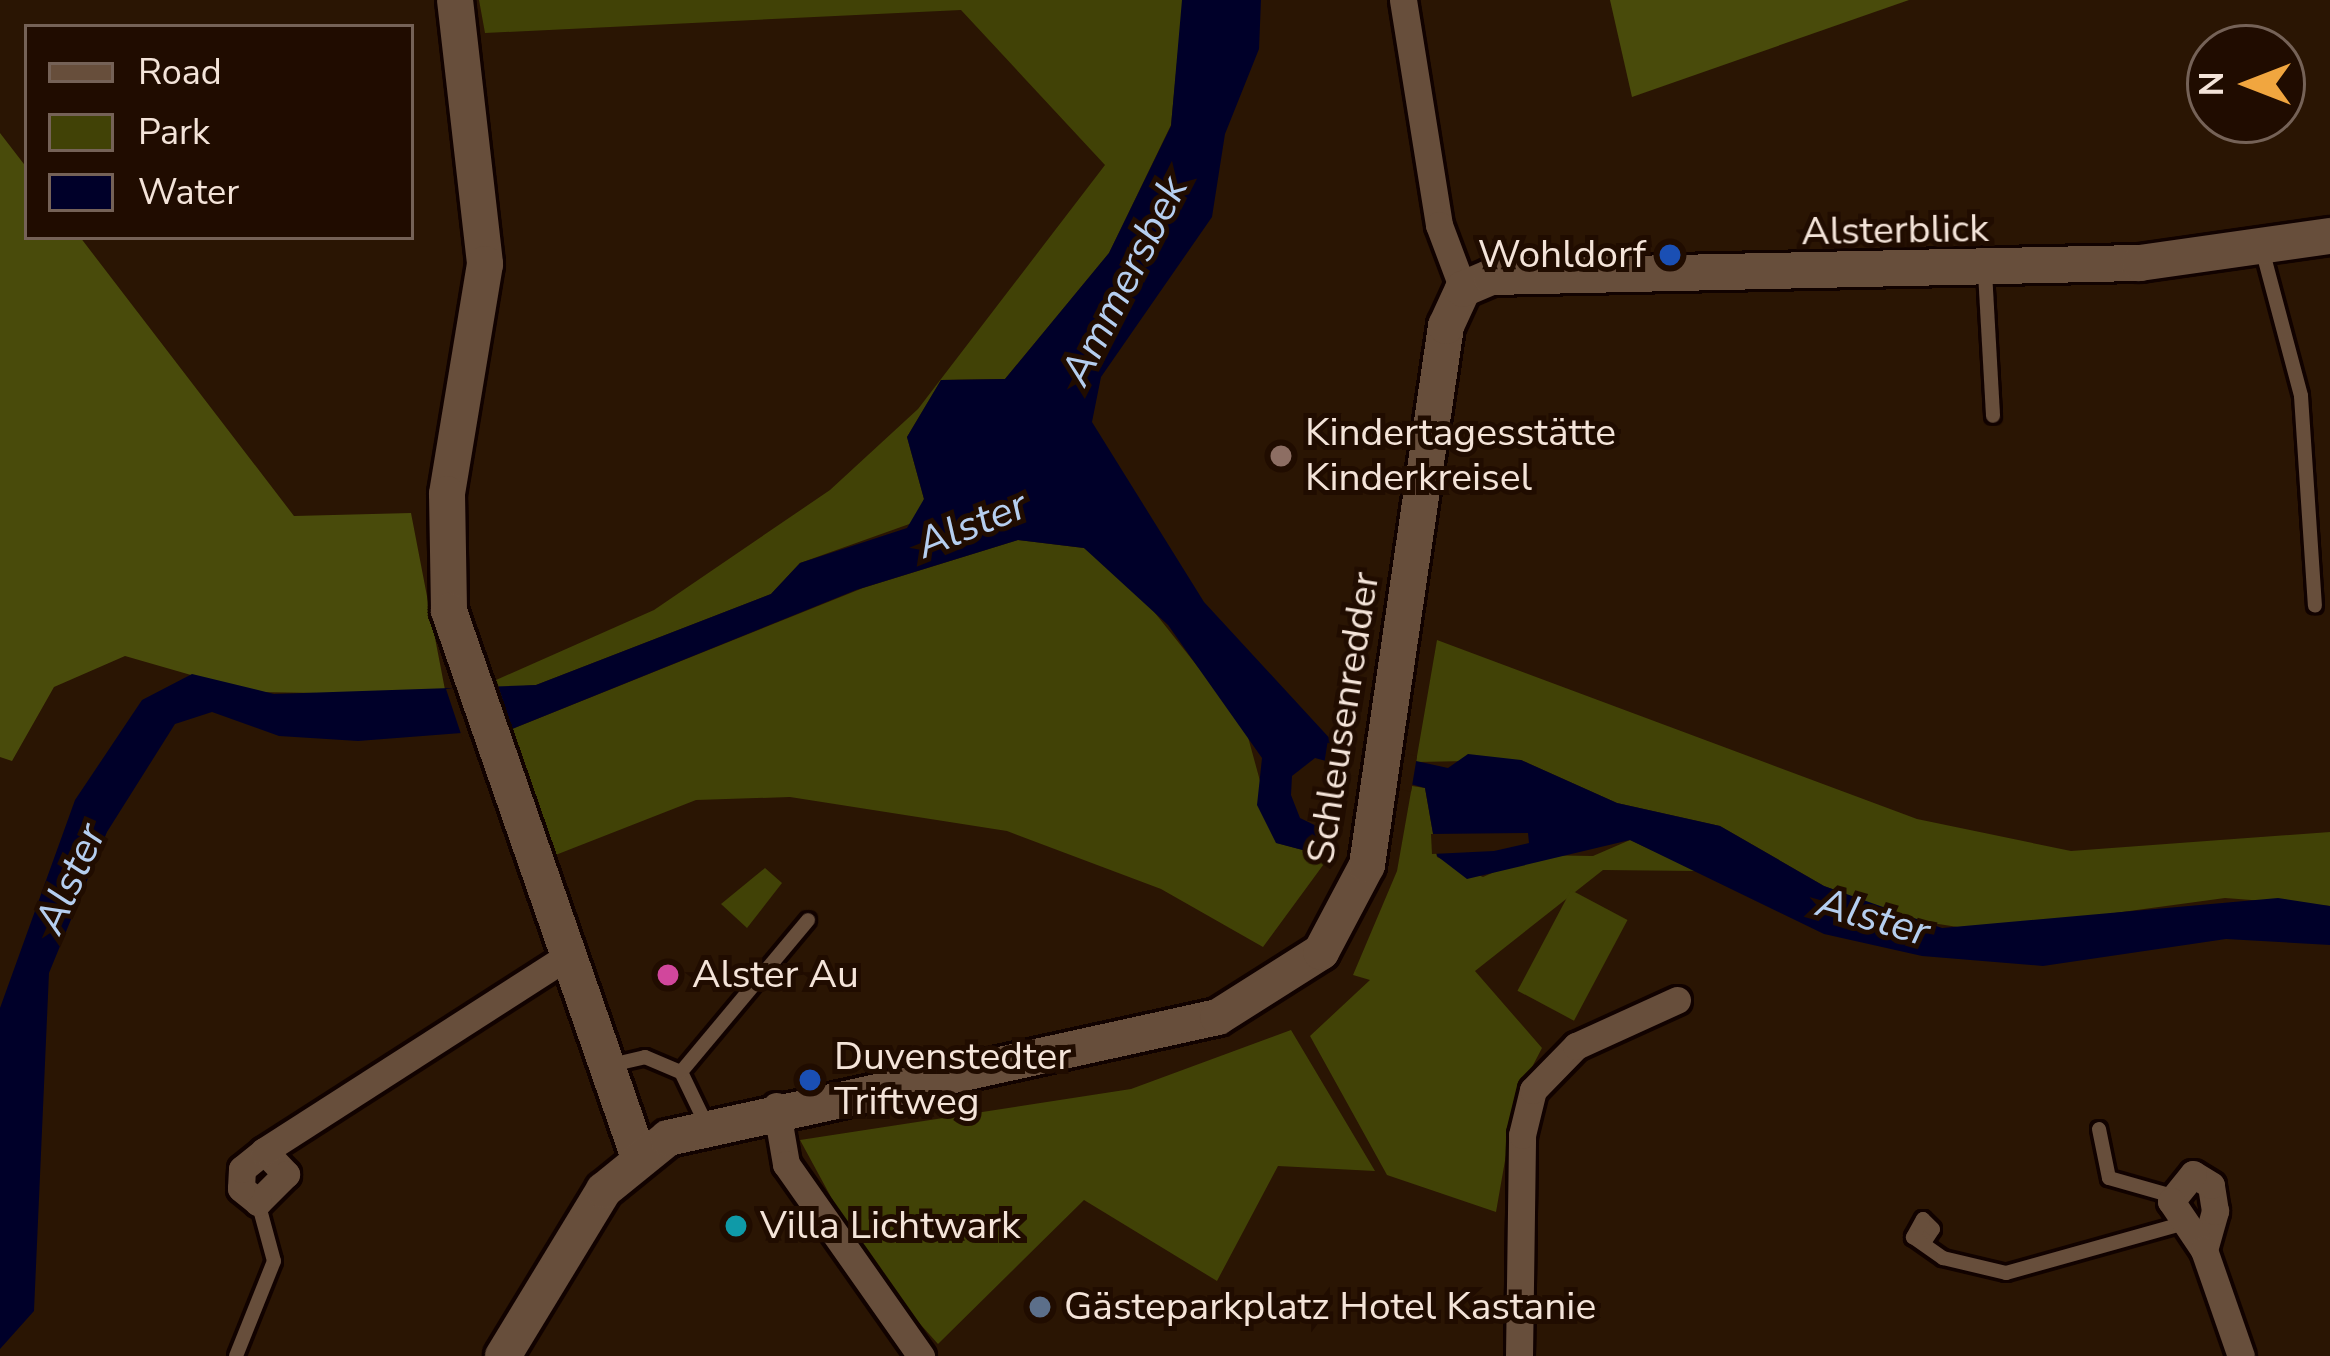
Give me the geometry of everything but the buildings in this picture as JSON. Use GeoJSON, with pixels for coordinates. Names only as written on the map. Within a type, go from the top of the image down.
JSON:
{"type":"FeatureCollection","features":[{"type":"Feature","properties":{"kind":"street"},"geometry":{"type":"LineString","coordinates":[[455,0],[485,264],[446,514],[456,645],[638,1155],[503,1356]]}},
{"type":"Feature","properties":{"kind":"street"},"geometry":{"type":"LineString","coordinates":[[1403,0],[1438,225],[1463,289]]}},
{"type":"Feature","properties":{"kind":"street","name":"Alsterblick"},"geometry":{"type":"LineString","coordinates":[[1463,289],[1491,277],[1985,272],[2262,249],[2330,236]]}},
{"type":"Feature","properties":{"kind":"street","name":"Schleusenredder"},"geometry":{"type":"LineString","coordinates":[[638,1155],[706,1124],[776,1106],[1241,1009],[1321,952],[1367,865],[1392,720],[1446,326],[1463,289]]}},
{"type":"Feature","properties":{"kind":"street"},"geometry":{"type":"LineString","coordinates":[[258,1202],[241,1188],[242,1169],[264,1151],[566,957]]}},
{"type":"Feature","properties":{"kind":"street"},"geometry":{"type":"LineString","coordinates":[[1519,1356],[1522,1135],[1534,1090],[1576,1046],[1677,1000]]}},
{"type":"Feature","properties":{"kind":"street"},"geometry":{"type":"LineString","coordinates":[[776,1106],[786,1163],[921,1356]]}},
{"type":"Feature","properties":{"kind":"street"},"geometry":{"type":"LineString","coordinates":[[2204,1250],[2211,1184],[2194,1174],[2172,1196],[2182,1224],[2204,1250],[2241,1356]]}},
{"type":"Feature","properties":{"kind":"lane"},"geometry":{"type":"LineString","coordinates":[[2262,249],[2301,396],[2315,606]]}},
{"type":"Feature","properties":{"kind":"lane"},"geometry":{"type":"LineString","coordinates":[[1985,272],[1993,416]]}},
{"type":"Feature","properties":{"kind":"lane"},"geometry":{"type":"LineString","coordinates":[[681,1072],[808,920]]}},
{"type":"Feature","properties":{"kind":"lane"},"geometry":{"type":"LineString","coordinates":[[605,1067],[645,1057],[681,1072],[706,1124]]}},
{"type":"Feature","properties":{"kind":"lane"},"geometry":{"type":"LineString","coordinates":[[2099,1129],[2109,1178],[2172,1196]]}},
{"type":"Feature","properties":{"kind":"lane"},"geometry":{"type":"LineString","coordinates":[[236,1356],[274,1261],[258,1202]]}},
{"type":"Feature","properties":{"kind":"lane"},"geometry":{"type":"LineString","coordinates":[[1925,1241],[1962,1266],[2006,1273],[2182,1224]]}},
{"type":"Feature","properties":{"kind":"green space"},"geometry":{"type":"Polygon","coordinates":[[[479,0],[1182,0],[1171,125],[1109,253],[1005,379],[941,380],[907,437],[924,499],[915,522],[800,563],[771,594],[536,685],[499,688],[496,680],[654,610],[830,490],[918,409],[1105,165],[961,10],[485,33],[479,0]]]}},
{"type":"Feature","properties":{"kind":"green space"},"geometry":{"type":"Polygon","coordinates":[[[1018,540],[1084,548],[1132,584],[1245,726],[1277,843],[1329,857],[1263,947],[1161,889],[1007,831],[790,797],[696,800],[553,856],[512,729],[863,588],[1018,540]]]}},
{"type":"Feature","properties":{"kind":"green space"},"geometry":{"type":"Polygon","coordinates":[[[1437,640],[1917,819],[2071,851],[2330,832],[2330,906],[2225,898],[1983,931],[1913,920],[1824,886],[1720,826],[1617,803],[1521,760],[1416,762],[1437,640]]]}},
{"type":"Feature","properties":{"kind":"green space"},"geometry":{"type":"Polygon","coordinates":[[[1412,786],[1425,788],[1437,857],[1483,877],[1532,855],[1593,856],[1630,840],[1697,871],[1603,870],[1475,971],[1542,1048],[1516,1098],[1496,1212],[1387,1175],[1310,1036],[1370,980],[1353,975],[1397,871],[1412,786]]]}},
{"type":"Feature","properties":{"kind":"green space"},"geometry":{"type":"Polygon","coordinates":[[[765,868],[782,883],[747,928],[721,904],[765,868]]]}},
{"type":"Feature","properties":{"kind":"green space"},"geometry":{"type":"Polygon","coordinates":[[[1571,890],[1628,920],[1574,1021],[1517,991],[1571,890]]]}},
{"type":"Feature","properties":{"kind":"green space"},"geometry":{"type":"Polygon","coordinates":[[[1291,1030],[1375,1171],[1278,1166],[1217,1281],[1084,1200],[938,1344],[869,1267],[800,1140],[1131,1089],[1291,1030]]]}},
{"type":"Feature","properties":{"kind":"shaded area"},"geometry":{"type":"Polygon","coordinates":[[[1610,0],[1909,0],[1632,97],[1610,0]]]}},
{"type":"Feature","properties":{"kind":"shaded area"},"geometry":{"type":"Polygon","coordinates":[[[0,133],[24,164],[24,240],[82,240],[294,516],[411,513],[446,695],[250,692],[125,656],[54,687],[12,761],[0,757],[0,133]]]}},
{"type":"Feature","properties":{"kind":"water"},"geometry":{"type":"Polygon","coordinates":[[[1182,0],[1261,0],[1259,49],[1225,134],[1212,217],[1101,377],[1092,422],[1204,602],[1334,743],[1448,768],[1468,754],[1521,760],[1617,803],[1720,826],[1824,886],[1942,928],[2278,898],[2330,906],[2330,945],[2226,939],[2043,966],[1922,956],[1824,934],[1630,840],[1467,879],[1437,856],[1425,788],[1315,758],[1292,776],[1291,795],[1300,818],[1333,834],[1329,857],[1276,843],[1257,805],[1262,758],[1168,625],[1084,548],[1018,540],[856,590],[512,729],[358,741],[279,736],[212,712],[175,724],[107,832],[49,973],[34,1311],[0,1349],[0,1008],[75,800],[142,700],[192,674],[274,694],[536,685],[771,594],[800,563],[907,528],[924,499],[907,437],[941,380],[1005,379],[1109,253],[1171,126],[1182,0]]]}},
{"type":"Feature","properties":{"kind":"pier"},"geometry":{"type":"Polygon","coordinates":[[[497,682],[514,735],[463,740],[446,689],[497,682]]]}},
{"type":"Feature","properties":{"kind":"pier"},"geometry":{"type":"Polygon","coordinates":[[[1349,740],[1417,756],[1411,792],[1344,773],[1349,740]]]}},
{"type":"Feature","properties":{"kind":"pier"},"geometry":{"type":"Polygon","coordinates":[[[1528,833],[1529,843],[1494,851],[1432,854],[1431,834],[1528,833]]]}},
{"type":"Feature","properties":{"kind":"place","name":"Wohldorf"},"geometry":{"type":"Point","coordinates":[1670,255]}},
{"type":"Feature","properties":{"kind":"place","name":"Kindertagesstätte Kinderkreisel"},"geometry":{"type":"Point","coordinates":[1281,456]}},
{"type":"Feature","properties":{"kind":"place","name":"Alster Au"},"geometry":{"type":"Point","coordinates":[668,975]}},
{"type":"Feature","properties":{"kind":"place","name":"Duvenstedter Triftweg"},"geometry":{"type":"Point","coordinates":[810,1080]}},
{"type":"Feature","properties":{"kind":"place","name":"Villa Lichtwark"},"geometry":{"type":"Point","coordinates":[736,1226]}},
{"type":"Feature","properties":{"kind":"place","name":"Gästeparkplatz Hotel Kastanie"},"geometry":{"type":"Point","coordinates":[1040,1307]}},
{"type":"Feature","properties":{"kind":"water label","name":"Ammersbek"},"geometry":{"type":"Point","coordinates":[1125,281]}},
{"type":"Feature","properties":{"kind":"water label","name":"Alster"},"geometry":{"type":"Point","coordinates":[972,525]}},
{"type":"Feature","properties":{"kind":"water label","name":"Alster"},"geometry":{"type":"Point","coordinates":[71,879]}},
{"type":"Feature","properties":{"kind":"water label","name":"Alster"},"geometry":{"type":"Point","coordinates":[1873,918]}}]}
